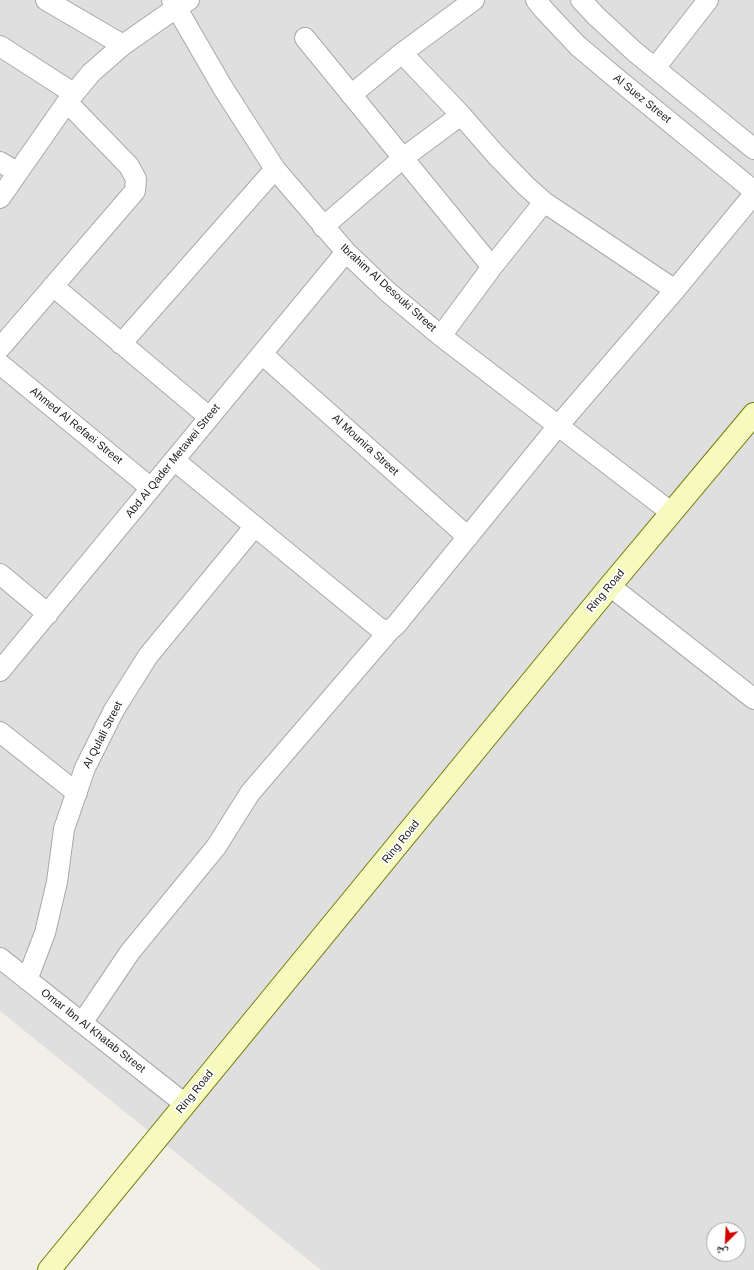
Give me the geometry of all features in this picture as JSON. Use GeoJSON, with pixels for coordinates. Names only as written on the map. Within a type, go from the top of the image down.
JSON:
{"type":"FeatureCollection","features":[{"type":"Feature","properties":{"kind":"street"},"geometry":{"type":"LineString","coordinates":[[46,0],[123,45]]}},
{"type":"Feature","properties":{"kind":"street"},"geometry":{"type":"LineString","coordinates":[[352,95],[402,53],[474,0]]}},
{"type":"Feature","properties":{"kind":"street","name":"Al Suez Street"},"geometry":{"type":"LineString","coordinates":[[536,0],[578,46],[754,192]]}},
{"type":"Feature","properties":{"kind":"street"},"geometry":{"type":"LineString","coordinates":[[581,0],[635,52],[754,150]]}},
{"type":"Feature","properties":{"kind":"street"},"geometry":{"type":"LineString","coordinates":[[655,68],[708,0]]}},
{"type":"Feature","properties":{"kind":"street"},"geometry":{"type":"LineString","coordinates":[[0,198],[70,98],[91,73],[123,45],[179,3]]}},
{"type":"Feature","properties":{"kind":"street","name":"Ibrahim Al Desouki Street"},"geometry":{"type":"LineString","coordinates":[[179,3],[223,88],[275,169],[346,252],[388,292],[441,336],[672,513]]}},
{"type":"Feature","properties":{"kind":"street"},"geometry":{"type":"LineString","coordinates":[[305,38],[492,267]]}},
{"type":"Feature","properties":{"kind":"street"},"geometry":{"type":"LineString","coordinates":[[0,46],[70,98],[129,166],[136,179],[135,191],[0,348]]}},
{"type":"Feature","properties":{"kind":"street"},"geometry":{"type":"LineString","coordinates":[[616,78],[635,52]]}},
{"type":"Feature","properties":{"kind":"street"},"geometry":{"type":"LineString","coordinates":[[402,53],[461,115],[496,155],[544,202],[675,290]]}},
{"type":"Feature","properties":{"kind":"street"},"geometry":{"type":"LineString","coordinates":[[323,226],[403,158],[461,115]]}},
{"type":"Feature","properties":{"kind":"street"},"geometry":{"type":"LineString","coordinates":[[0,162],[17,172]]}},
{"type":"Feature","properties":{"kind":"street"},"geometry":{"type":"LineString","coordinates":[[121,344],[275,169]]}},
{"type":"Feature","properties":{"kind":"street"},"geometry":{"type":"LineString","coordinates":[[82,1023],[130,952],[216,847],[250,793],[390,630],[396,625],[558,426],[675,290],[754,192]]}},
{"type":"Feature","properties":{"kind":"street"},"geometry":{"type":"LineString","coordinates":[[441,336],[492,267],[544,202]]}},
{"type":"Feature","properties":{"kind":"street","name":"Abd Al Qader Metawei Street"},"geometry":{"type":"LineString","coordinates":[[0,671],[346,252]]}},
{"type":"Feature","properties":{"kind":"street"},"geometry":{"type":"LineString","coordinates":[[53,286],[209,417]]}},
{"type":"Feature","properties":{"kind":"street","name":"Al Mounira Street"},"geometry":{"type":"LineString","coordinates":[[262,354],[468,537]]}},
{"type":"Feature","properties":{"kind":"street","name":"Ahmed Al Refaei Street"},"geometry":{"type":"LineString","coordinates":[[0,364],[151,488]]}},
{"type":"Feature","properties":{"kind":"street","name":"Ring Road"},"geometry":{"type":"LineString","coordinates":[[49,1270],[610,586],[754,414]]}},
{"type":"Feature","properties":{"kind":"street"},"geometry":{"type":"LineString","coordinates":[[174,460],[379,628],[390,630]]}},
{"type":"Feature","properties":{"kind":"street","name":"Al Qulali Street"},"geometry":{"type":"LineString","coordinates":[[28,980],[45,933],[58,882],[64,829],[85,768],[114,710],[148,656],[255,526]]}},
{"type":"Feature","properties":{"kind":"street"},"geometry":{"type":"LineString","coordinates":[[0,574],[48,614]]}},
{"type":"Feature","properties":{"kind":"street"},"geometry":{"type":"LineString","coordinates":[[610,586],[754,699]]}},
{"type":"Feature","properties":{"kind":"street"},"geometry":{"type":"LineString","coordinates":[[0,732],[77,793]]}},
{"type":"Feature","properties":{"kind":"street","name":"Omar Ibn Al Khatab Street"},"geometry":{"type":"LineString","coordinates":[[0,958],[186,1104]]}},
{"type":"Feature","properties":{"kind":"shaded area"},"geometry":{"type":"Polygon","coordinates":[[[0,0],[754,0],[754,1270],[321,1270],[0,1011],[0,0]]]}}]}
